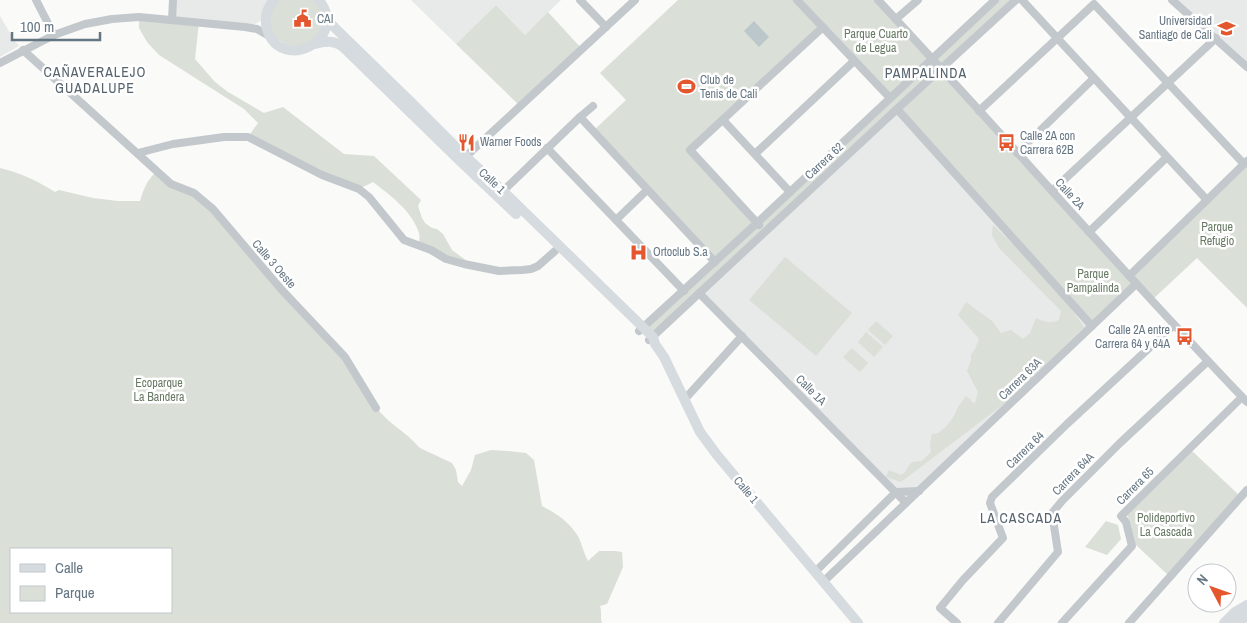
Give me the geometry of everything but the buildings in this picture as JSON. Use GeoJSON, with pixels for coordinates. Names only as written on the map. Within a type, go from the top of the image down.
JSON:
{"type":"FeatureCollection","features":[{"type":"Feature","properties":{"kind":"main road"},"geometry":{"type":"LineString","coordinates":[[272,39],[267,28],[266,15],[274,0]]}},
{"type":"Feature","properties":{"kind":"main road"},"geometry":{"type":"LineString","coordinates":[[315,44],[324,32],[326,18],[324,8],[319,0]]}},
{"type":"Feature","properties":{"kind":"main road","name":"Calle 1"},"geometry":{"type":"LineString","coordinates":[[326,18],[341,35],[411,102],[463,159],[502,190],[652,340],[664,357],[700,432],[716,455],[858,623]]}},
{"type":"Feature","properties":{"kind":"main road","name":"Calle 1"},"geometry":{"type":"LineString","coordinates":[[272,39],[283,48],[294,50],[330,42],[343,46],[463,159],[556,251],[642,329]]}},
{"type":"Feature","properties":{"kind":"main road"},"geometry":{"type":"LineString","coordinates":[[1224,623],[1235,612],[1247,605]]}},
{"type":"Feature","properties":{"kind":"main road"},"geometry":{"type":"LineString","coordinates":[[1236,623],[1247,616]]}},
{"type":"Feature","properties":{"kind":"street"},"geometry":{"type":"LineString","coordinates":[[36,0],[54,35]]}},
{"type":"Feature","properties":{"kind":"street"},"geometry":{"type":"LineString","coordinates":[[172,20],[173,0]]}},
{"type":"Feature","properties":{"kind":"street"},"geometry":{"type":"LineString","coordinates":[[580,0],[606,27]]}},
{"type":"Feature","properties":{"kind":"street"},"geometry":{"type":"LineString","coordinates":[[463,159],[636,0]]}},
{"type":"Feature","properties":{"kind":"street"},"geometry":{"type":"LineString","coordinates":[[797,0],[890,98]]}},
{"type":"Feature","properties":{"kind":"street","name":"Calle 2A"},"geometry":{"type":"LineString","coordinates":[[878,0],[1244,400]]}},
{"type":"Feature","properties":{"kind":"street"},"geometry":{"type":"LineString","coordinates":[[896,19],[918,0]]}},
{"type":"Feature","properties":{"kind":"street","name":"Carrera 62"},"geometry":{"type":"LineString","coordinates":[[642,329],[995,0]]}},
{"type":"Feature","properties":{"kind":"street","name":"Carrera 62"},"geometry":{"type":"LineString","coordinates":[[652,340],[764,232],[1016,0]]}},
{"type":"Feature","properties":{"kind":"street"},"geometry":{"type":"LineString","coordinates":[[1022,0],[1207,200]]}},
{"type":"Feature","properties":{"kind":"street"},"geometry":{"type":"LineString","coordinates":[[1172,0],[1247,67]]}},
{"type":"Feature","properties":{"kind":"street"},"geometry":{"type":"LineString","coordinates":[[979,111],[1094,4],[1246,162],[1129,276]]}},
{"type":"Feature","properties":{"kind":"street"},"geometry":{"type":"LineString","coordinates":[[245,27],[255,25],[266,15]]}},
{"type":"Feature","properties":{"kind":"street"},"geometry":{"type":"LineString","coordinates":[[0,63],[54,35],[85,24],[131,17],[245,27],[262,32],[272,39]]}},
{"type":"Feature","properties":{"kind":"street"},"geometry":{"type":"LineString","coordinates":[[764,232],[690,150],[823,28]]}},
{"type":"Feature","properties":{"kind":"street"},"geometry":{"type":"LineString","coordinates":[[1052,191],[1216,38]]}},
{"type":"Feature","properties":{"kind":"street","name":"Calle 3 Oeste"},"geometry":{"type":"LineString","coordinates":[[23,50],[171,184],[194,193],[213,209],[281,289],[345,357],[376,408]]}},
{"type":"Feature","properties":{"kind":"street"},"geometry":{"type":"LineString","coordinates":[[755,154],[854,61]]}},
{"type":"Feature","properties":{"kind":"street"},"geometry":{"type":"LineString","coordinates":[[1017,152],[1094,78]]}},
{"type":"Feature","properties":{"kind":"street"},"geometry":{"type":"LineString","coordinates":[[502,190],[593,106]]}},
{"type":"Feature","properties":{"kind":"street"},"geometry":{"type":"LineString","coordinates":[[897,109],[1092,326]]}},
{"type":"Feature","properties":{"kind":"street"},"geometry":{"type":"LineString","coordinates":[[580,117],[715,262]]}},
{"type":"Feature","properties":{"kind":"street"},"geometry":{"type":"LineString","coordinates":[[723,120],[790,192]]}},
{"type":"Feature","properties":{"kind":"street"},"geometry":{"type":"LineString","coordinates":[[138,153],[174,144],[224,137],[248,137],[322,175],[359,188],[369,197],[404,240],[431,250],[446,259],[499,271],[522,270],[538,266],[556,251]]}},
{"type":"Feature","properties":{"kind":"street"},"geometry":{"type":"LineString","coordinates":[[838,147],[846,156]]}},
{"type":"Feature","properties":{"kind":"street"},"geometry":{"type":"LineString","coordinates":[[547,148],[684,291]]}},
{"type":"Feature","properties":{"kind":"street"},"geometry":{"type":"LineString","coordinates":[[1089,232],[1167,157]]}},
{"type":"Feature","properties":{"kind":"street"},"geometry":{"type":"LineString","coordinates":[[616,220],[647,190]]}},
{"type":"Feature","properties":{"kind":"street","name":"Carrera 63A"},"geometry":{"type":"LineString","coordinates":[[823,582],[1136,284]]}},
{"type":"Feature","properties":{"kind":"street","name":"Calle 1A"},"geometry":{"type":"LineString","coordinates":[[699,293],[906,502]]}},
{"type":"Feature","properties":{"kind":"street","name":"Carrera 64"},"geometry":{"type":"LineString","coordinates":[[957,623],[940,608],[963,580],[1003,538],[990,503],[992,497],[1067,424],[1174,325]]}},
{"type":"Feature","properties":{"kind":"street"},"geometry":{"type":"LineString","coordinates":[[684,400],[742,336]]}},
{"type":"Feature","properties":{"kind":"street","name":"Carrera 64A"},"geometry":{"type":"LineString","coordinates":[[998,623],[1058,552],[1052,513],[1120,443],[1208,361]]}},
{"type":"Feature","properties":{"kind":"street","name":"Carrera 65"},"geometry":{"type":"LineString","coordinates":[[1062,623],[1132,546],[1126,522],[1120,516],[1244,400]]}},
{"type":"Feature","properties":{"kind":"street"},"geometry":{"type":"LineString","coordinates":[[1129,623],[1247,490]]}},
{"type":"Feature","properties":{"kind":"street"},"geometry":{"type":"LineString","coordinates":[[815,572],[896,492],[919,491]]}},
{"type":"Feature","properties":{"kind":"shaded area"},"geometry":{"type":"Polygon","coordinates":[[[173,0],[273,0],[267,15],[259,22],[250,26],[172,20],[173,0]]]}},
{"type":"Feature","properties":{"kind":"shaded area"},"geometry":{"type":"Polygon","coordinates":[[[411,0],[561,0],[525,35],[496,5],[456,44],[411,0]]]}},
{"type":"Feature","properties":{"kind":"shaded area","name":"Universidad Santiago de Cali"},"geometry":{"type":"Polygon","coordinates":[[[1172,0],[1247,0],[1247,67],[1172,0]]]}},
{"type":"Feature","properties":{"kind":"shaded area"},"geometry":{"type":"Polygon","coordinates":[[[0,16],[19,46],[0,57],[0,16]]]}},
{"type":"Feature","properties":{"kind":"shaded area"},"geometry":{"type":"Polygon","coordinates":[[[754,21],[769,37],[759,47],[744,31],[754,21]]]}},
{"type":"Feature","properties":{"kind":"shaded area"},"geometry":{"type":"Polygon","coordinates":[[[897,109],[1092,326],[906,503],[699,293],[897,109]]]}},
{"type":"Feature","properties":{"kind":"green space"},"geometry":{"type":"Polygon","coordinates":[[[274,0],[319,0],[323,6],[322,35],[294,50],[269,33],[271,4],[274,0]]]}},
{"type":"Feature","properties":{"kind":"green space"},"geometry":{"type":"Polygon","coordinates":[[[678,0],[878,0],[933,58],[995,0],[1016,0],[942,68],[1128,275],[1247,161],[1247,308],[1197,258],[1152,300],[1136,284],[1092,326],[897,109],[653,337],[644,327],[715,262],[593,131],[626,100],[600,73],[678,0]],[[823,28],[690,150],[757,223],[889,98],[823,28]]]}},
{"type":"Feature","properties":{"kind":"green space"},"geometry":{"type":"Polygon","coordinates":[[[496,5],[525,35],[548,12],[582,49],[520,106],[456,44],[496,5]]]}},
{"type":"Feature","properties":{"kind":"green space"},"geometry":{"type":"Polygon","coordinates":[[[139,17],[199,22],[195,59],[215,82],[228,92],[264,113],[283,107],[344,154],[374,156],[421,200],[418,206],[425,223],[443,234],[452,250],[471,264],[464,264],[419,245],[419,233],[416,225],[406,211],[373,182],[359,189],[248,137],[258,123],[244,109],[159,55],[147,42],[139,28],[139,17]]]}},
{"type":"Feature","properties":{"kind":"green space","name":"Ecoparque La Bandera"},"geometry":{"type":"Polygon","coordinates":[[[0,168],[28,177],[55,192],[59,190],[93,198],[140,201],[146,184],[157,171],[171,184],[194,193],[345,357],[376,408],[420,448],[452,463],[456,470],[458,482],[462,486],[471,470],[475,455],[491,450],[526,453],[534,460],[542,506],[558,515],[572,527],[579,538],[588,561],[599,551],[622,552],[623,567],[607,604],[600,606],[602,623],[0,623],[0,168]]]}},
{"type":"Feature","properties":{"kind":"green space"},"geometry":{"type":"Polygon","coordinates":[[[993,225],[1024,255],[1066,301],[1084,327],[1013,397],[901,482],[886,477],[889,470],[901,475],[912,462],[922,461],[931,452],[932,434],[939,433],[946,427],[966,396],[975,403],[978,392],[967,371],[971,355],[979,339],[958,315],[966,302],[992,321],[1001,333],[1011,330],[1023,339],[1030,333],[1036,318],[1047,322],[1059,320],[1061,311],[999,248],[992,235],[993,225]]]}},
{"type":"Feature","properties":{"kind":"green space"},"geometry":{"type":"Polygon","coordinates":[[[785,257],[852,313],[816,356],[749,300],[785,257]]]}},
{"type":"Feature","properties":{"kind":"green space"},"geometry":{"type":"Polygon","coordinates":[[[876,321],[893,336],[885,345],[868,330],[876,321]]]}},
{"type":"Feature","properties":{"kind":"green space"},"geometry":{"type":"Polygon","coordinates":[[[866,332],[883,347],[874,357],[858,342],[866,332]]]}},
{"type":"Feature","properties":{"kind":"green space"},"geometry":{"type":"Polygon","coordinates":[[[852,348],[868,363],[860,372],[843,357],[852,348]]]}},
{"type":"Feature","properties":{"kind":"green space","name":"Polideportivo La Cascada"},"geometry":{"type":"Polygon","coordinates":[[[1192,451],[1239,495],[1168,575],[1135,544],[1127,515],[1192,451]]]}},
{"type":"Feature","properties":{"kind":"green space"},"geometry":{"type":"Polygon","coordinates":[[[1106,521],[1118,525],[1121,539],[1107,555],[1085,547],[1106,521]]]}},
{"type":"Feature","properties":{"kind":"place","name":"CAI"},"geometry":{"type":"Point","coordinates":[303,19]}},
{"type":"Feature","properties":{"kind":"place","name":"Universidad Santiago de Cali"},"geometry":{"type":"Point","coordinates":[1226,28]}},
{"type":"Feature","properties":{"kind":"place","name":"Club de Tenis de Cali"},"geometry":{"type":"Point","coordinates":[686,87]}},
{"type":"Feature","properties":{"kind":"place","name":"Warner Foods"},"geometry":{"type":"Point","coordinates":[466,142]}},
{"type":"Feature","properties":{"kind":"place","name":"Calle 2A con Carrera 62B"},"geometry":{"type":"Point","coordinates":[1006,143]}},
{"type":"Feature","properties":{"kind":"place","name":"Ortoclub S.a"},"geometry":{"type":"Point","coordinates":[639,252]}},
{"type":"Feature","properties":{"kind":"place","name":"Calle 2A entre Carrera 64 y 64A"},"geometry":{"type":"Point","coordinates":[1184,337]}},
{"type":"Feature","properties":{"kind":"district","name":"PAMPALINDA"},"geometry":{"type":"Point","coordinates":[926,73]}},
{"type":"Feature","properties":{"kind":"district","name":"CAÑAVERALEJO GUADALUPE"},"geometry":{"type":"Point","coordinates":[95,80]}},
{"type":"Feature","properties":{"kind":"district","name":"LA CASCADA"},"geometry":{"type":"Point","coordinates":[1021,518]}},
{"type":"Feature","properties":{"kind":"park label","name":"Parque Cuarto de Legua"},"geometry":{"type":"Point","coordinates":[876,41]}},
{"type":"Feature","properties":{"kind":"park label","name":"Parque Refugio"},"geometry":{"type":"Point","coordinates":[1217,234]}},
{"type":"Feature","properties":{"kind":"park label","name":"Parque Pampalinda"},"geometry":{"type":"Point","coordinates":[1093,281]}}]}
